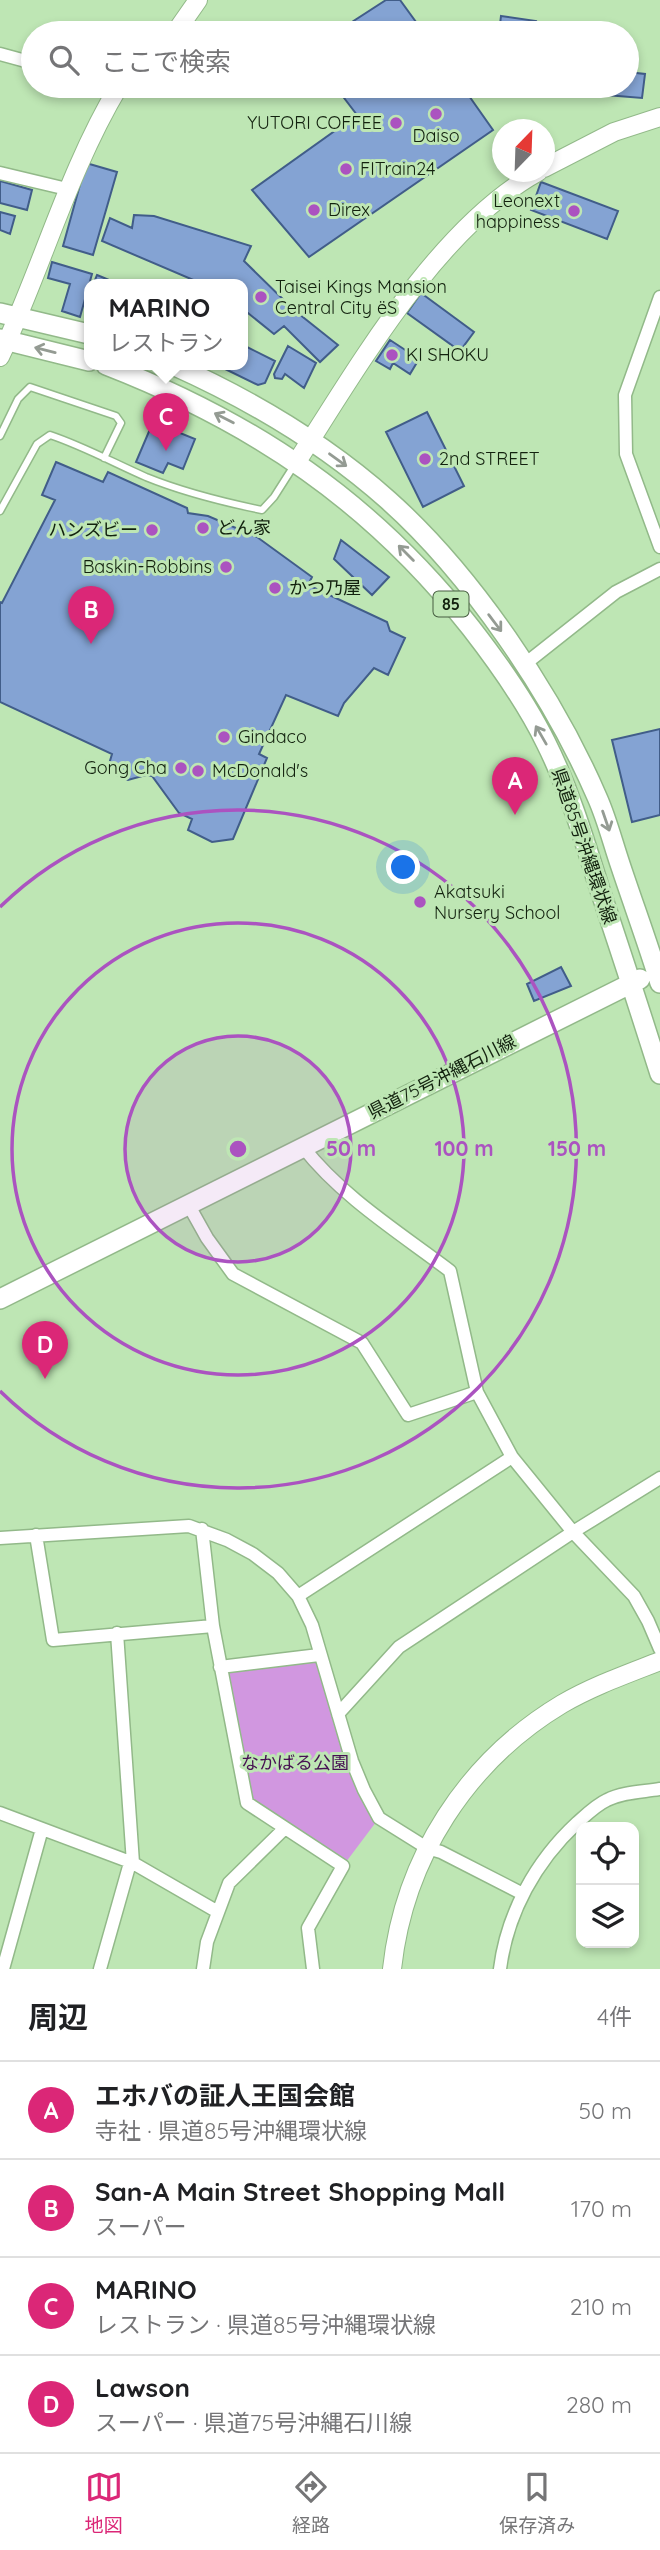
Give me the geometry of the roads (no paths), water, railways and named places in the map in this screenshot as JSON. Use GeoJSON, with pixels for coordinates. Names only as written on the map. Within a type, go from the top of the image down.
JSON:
{"type":"FeatureCollection","features":[{"type":"Feature","properties":{"kind":"main road"},"geometry":{"type":"LineString","coordinates":[[9,315],[84,333]]}},
{"type":"Feature","properties":{"kind":"main road"},"geometry":{"type":"LineString","coordinates":[[3,346],[84,360]]}},
{"type":"Feature","properties":{"kind":"main road","name":"県道85号沖縄環状線"},"geometry":{"type":"LineString","coordinates":[[119,370],[232,422],[296,463],[369,518],[410,556],[505,672],[547,743],[573,807],[660,1074]]}},
{"type":"Feature","properties":{"kind":"main road","name":"県道85号沖縄環状線"},"geometry":{"type":"LineString","coordinates":[[183,370],[242,400],[339,460],[388,500],[429,540],[525,664],[568,737],[598,798],[659,974]]}},
{"type":"Feature","properties":{"kind":"main road","name":"県道75号沖縄石川線"},"geometry":{"type":"LineString","coordinates":[[0,1299],[631,983],[659,974]]}},
{"type":"Feature","properties":{"kind":"street"},"geometry":{"type":"LineString","coordinates":[[183,21],[198,0]]}},
{"type":"Feature","properties":{"kind":"street"},"geometry":{"type":"LineString","coordinates":[[0,54],[21,60]]}},
{"type":"Feature","properties":{"kind":"street"},"geometry":{"type":"LineString","coordinates":[[3,346],[9,315],[111,98]]}},
{"type":"Feature","properties":{"kind":"street"},"geometry":{"type":"LineString","coordinates":[[555,162],[614,132],[660,117]]}},
{"type":"Feature","properties":{"kind":"street"},"geometry":{"type":"LineString","coordinates":[[0,173],[67,189]]}},
{"type":"Feature","properties":{"kind":"street"},"geometry":{"type":"LineString","coordinates":[[296,463],[341,391],[405,300],[462,232],[519,182]]}},
{"type":"Feature","properties":{"kind":"street"},"geometry":{"type":"LineString","coordinates":[[660,298],[625,395],[626,454],[660,547]]}},
{"type":"Feature","properties":{"kind":"street"},"geometry":{"type":"LineString","coordinates":[[525,664],[616,592],[660,569]]}},
{"type":"Feature","properties":{"kind":"street"},"geometry":{"type":"LineString","coordinates":[[303,1147],[315,1162],[352,1195],[450,1271],[477,1392],[512,1457],[573,1532],[634,1596],[660,1649]]}},
{"type":"Feature","properties":{"kind":"street"},"geometry":{"type":"LineString","coordinates":[[188,1205],[233,1274],[362,1343],[408,1415],[477,1392]]}},
{"type":"Feature","properties":{"kind":"street"},"geometry":{"type":"LineString","coordinates":[[298,1596],[512,1457]]}},
{"type":"Feature","properties":{"kind":"street"},"geometry":{"type":"LineString","coordinates":[[338,1714],[399,1647],[660,1478]]}},
{"type":"Feature","properties":{"kind":"street"},"geometry":{"type":"LineString","coordinates":[[0,1538],[189,1525],[253,1555],[278,1573],[298,1596],[312,1625],[352,1761],[379,1818],[427,1848],[441,1852],[523,1894]]}},
{"type":"Feature","properties":{"kind":"street"},"geometry":{"type":"LineString","coordinates":[[202,1529],[219,1667],[247,1803],[343,1866],[308,1928],[313,1969]]}},
{"type":"Feature","properties":{"kind":"street"},"geometry":{"type":"LineString","coordinates":[[36,1535],[53,1640],[213,1626]]}},
{"type":"Feature","properties":{"kind":"street"},"geometry":{"type":"LineString","coordinates":[[100,1969],[131,1863],[117,1633]]}},
{"type":"Feature","properties":{"kind":"street"},"geometry":{"type":"LineString","coordinates":[[219,1667],[319,1655]]}},
{"type":"Feature","properties":{"kind":"street"},"geometry":{"type":"LineString","coordinates":[[392,1969],[402,1915],[427,1848],[463,1792],[506,1744],[562,1704],[660,1661]]}},
{"type":"Feature","properties":{"kind":"street"},"geometry":{"type":"LineString","coordinates":[[500,1969],[510,1927],[523,1894],[539,1865],[563,1836],[606,1800],[624,1794],[660,1790]]}},
{"type":"Feature","properties":{"kind":"street"},"geometry":{"type":"LineString","coordinates":[[0,1813],[131,1863],[218,1912]]}},
{"type":"Feature","properties":{"kind":"street"},"geometry":{"type":"LineString","coordinates":[[203,1969],[207,1942],[229,1883],[285,1828]]}},
{"type":"Feature","properties":{"kind":"street"},"geometry":{"type":"LineString","coordinates":[[3,1969],[42,1829]]}},
{"type":"Feature","properties":{"kind":"lane"},"geometry":{"type":"LineString","coordinates":[[0,436],[18,399],[30,387],[116,416],[121,423],[104,458]]}},
{"type":"Feature","properties":{"kind":"lane"},"geometry":{"type":"LineString","coordinates":[[0,511],[37,444],[50,435],[148,478],[224,503],[262,510],[274,497],[296,463]]}},
{"type":"Feature","properties":{"kind":"place","name":"Daiso"},"geometry":{"type":"Point","coordinates":[436,114]}},
{"type":"Feature","properties":{"kind":"place","name":"YUTORI COFFEE"},"geometry":{"type":"Point","coordinates":[396,123]}},
{"type":"Feature","properties":{"kind":"place","name":"FITrain24"},"geometry":{"type":"Point","coordinates":[346,169]}},
{"type":"Feature","properties":{"kind":"place","name":"Direx"},"geometry":{"type":"Point","coordinates":[314,210]}},
{"type":"Feature","properties":{"kind":"place","name":"Leonext happiness"},"geometry":{"type":"Point","coordinates":[574,211]}},
{"type":"Feature","properties":{"kind":"place","name":"Taisei Kings Mansion Central City ëS"},"geometry":{"type":"Point","coordinates":[261,297]}},
{"type":"Feature","properties":{"kind":"place","name":"KI SHOKU"},"geometry":{"type":"Point","coordinates":[392,355]}},
{"type":"Feature","properties":{"kind":"place","name":"MARINO"},"geometry":{"type":"Point","coordinates":[166,451]}},
{"type":"Feature","properties":{"kind":"place","name":"2nd STREET"},"geometry":{"type":"Point","coordinates":[425,459]}},
{"type":"Feature","properties":{"kind":"place","name":"どん家"},"geometry":{"type":"Point","coordinates":[203,528]}},
{"type":"Feature","properties":{"kind":"place","name":"ハンズビー"},"geometry":{"type":"Point","coordinates":[152,530]}},
{"type":"Feature","properties":{"kind":"place","name":"Baskin-Robbins"},"geometry":{"type":"Point","coordinates":[226,567]}},
{"type":"Feature","properties":{"kind":"place","name":"かつ乃屋"},"geometry":{"type":"Point","coordinates":[275,588]}},
{"type":"Feature","properties":{"kind":"place","name":"San-A Main Street Shopping Mall"},"geometry":{"type":"Point","coordinates":[91,644]}},
{"type":"Feature","properties":{"kind":"place","name":"Gindaco"},"geometry":{"type":"Point","coordinates":[224,737]}},
{"type":"Feature","properties":{"kind":"place","name":"Gong Cha"},"geometry":{"type":"Point","coordinates":[181,768]}},
{"type":"Feature","properties":{"kind":"place","name":"McDonald's"},"geometry":{"type":"Point","coordinates":[198,771]}},
{"type":"Feature","properties":{"kind":"place","name":"エホバの証人王国会館"},"geometry":{"type":"Point","coordinates":[515,815]}},
{"type":"Feature","properties":{"kind":"place","name":"Akatsuki Nursery School"},"geometry":{"type":"Point","coordinates":[420,902]}},
{"type":"Feature","properties":{"kind":"place","name":"Lawson"},"geometry":{"type":"Point","coordinates":[45,1379]}},
{"type":"Feature","properties":{"kind":"park label","name":"なかばる公園"},"geometry":{"type":"Point","coordinates":[295,1763]}}]}
